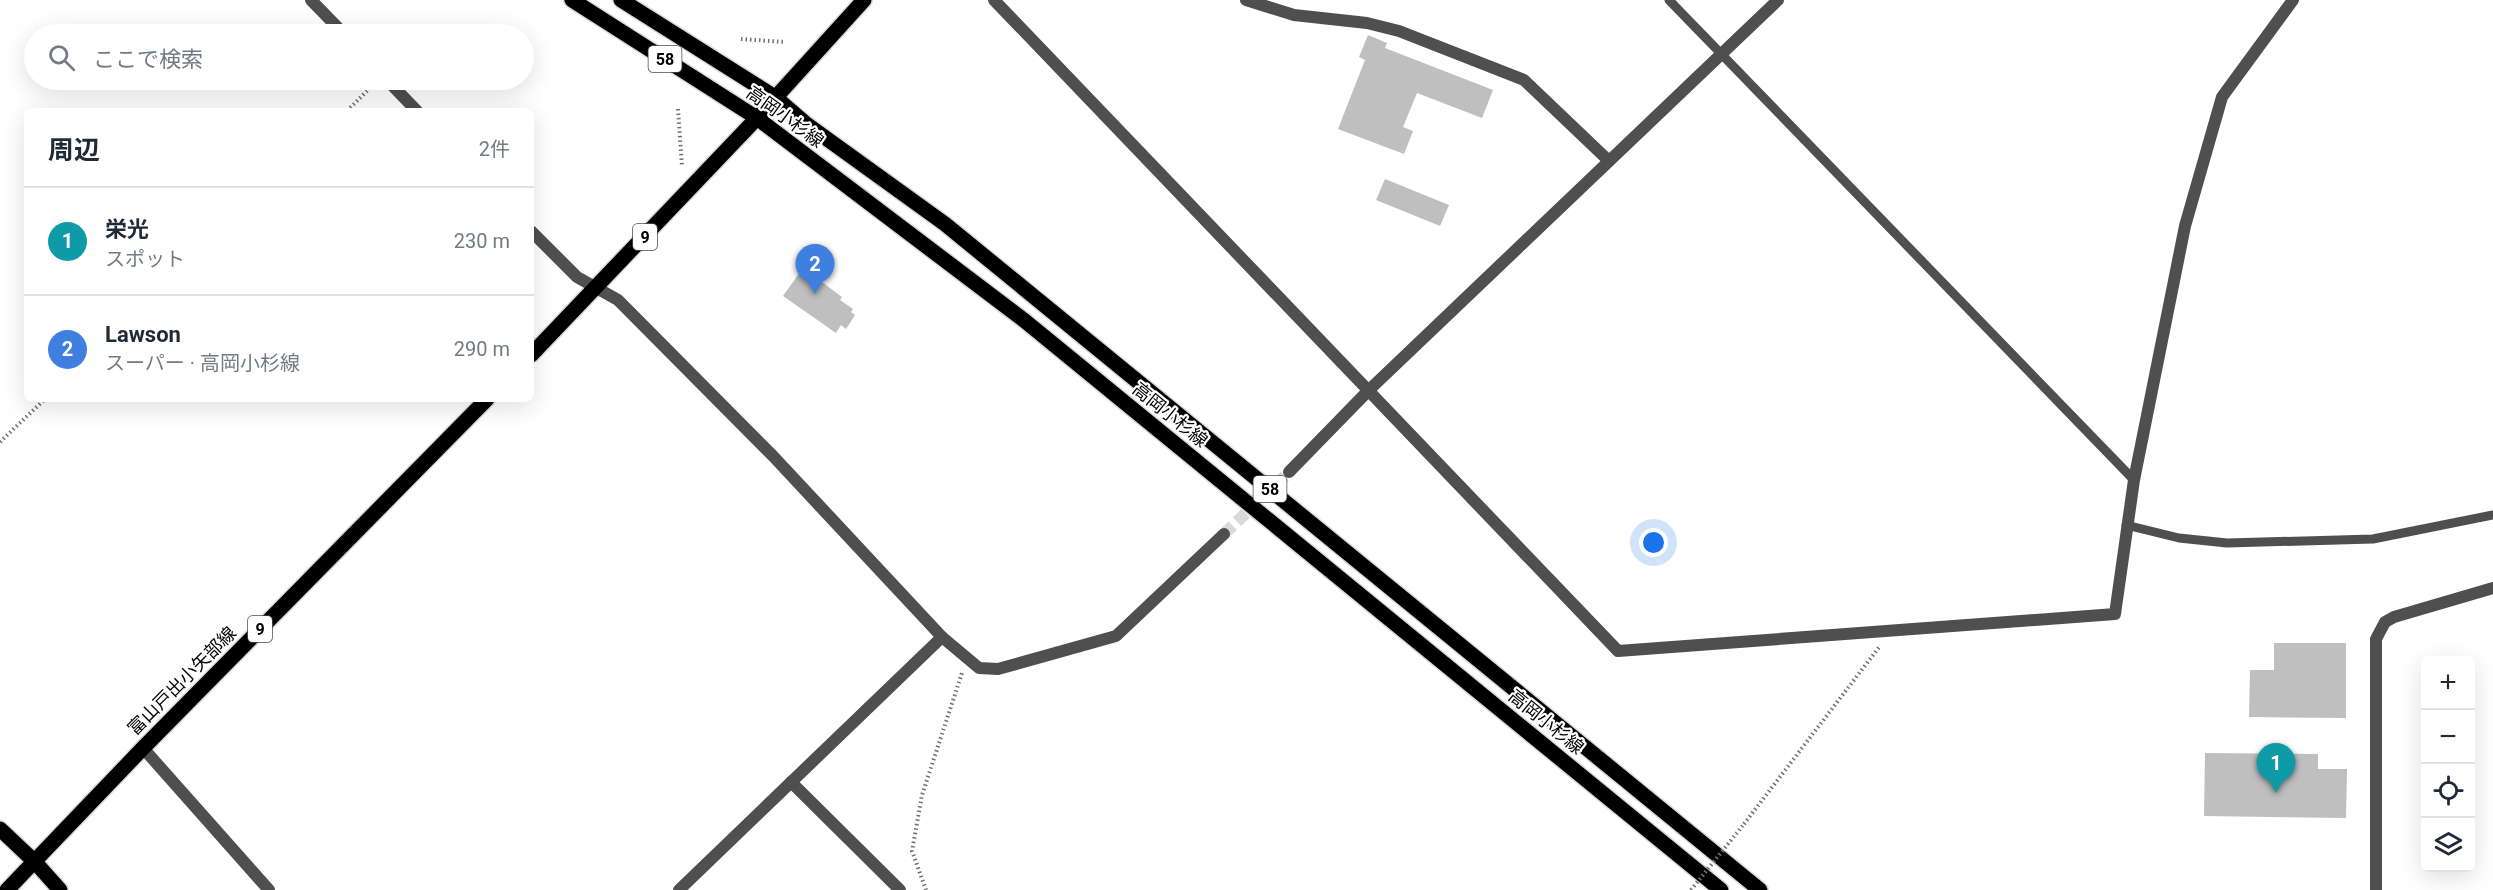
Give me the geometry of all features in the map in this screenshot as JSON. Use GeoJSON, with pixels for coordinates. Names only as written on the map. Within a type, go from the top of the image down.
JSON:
{"type":"FeatureCollection","features":[{"type":"Feature","properties":{"kind":"main road","name":"高岡小杉線"},"geometry":{"type":"LineString","coordinates":[[572,0],[758,118],[1025,321],[1721,890]]}},
{"type":"Feature","properties":{"kind":"main road","name":"高岡小杉線"},"geometry":{"type":"LineString","coordinates":[[621,0],[775,97],[805,123],[954,232],[1760,890]]}},
{"type":"Feature","properties":{"kind":"main road","name":"9"},"geometry":{"type":"LineString","coordinates":[[534,352],[596,290],[758,118],[864,0]]}},
{"type":"Feature","properties":{"kind":"main road","name":"富山戸出小矢部線"},"geometry":{"type":"LineString","coordinates":[[7,890],[143,748],[485,402]]}},
{"type":"Feature","properties":{"kind":"main road"},"geometry":{"type":"LineString","coordinates":[[0,829],[35,861],[60,890]]}},
{"type":"Feature","properties":{"kind":"street"},"geometry":{"type":"LineString","coordinates":[[310,0],[334,24]]}},
{"type":"Feature","properties":{"kind":"street"},"geometry":{"type":"LineString","coordinates":[[994,0],[1618,651],[2115,614],[2134,480],[2185,226],[2222,97],[2292,0]]}},
{"type":"Feature","properties":{"kind":"street"},"geometry":{"type":"LineString","coordinates":[[1246,0],[1294,15],[1367,23],[1399,31],[1524,80],[1609,161]]}},
{"type":"Feature","properties":{"kind":"street"},"geometry":{"type":"LineString","coordinates":[[1289,472],[1368,391],[1778,0]]}},
{"type":"Feature","properties":{"kind":"street"},"geometry":{"type":"LineString","coordinates":[[397,90],[414,108]]}},
{"type":"Feature","properties":{"kind":"street"},"geometry":{"type":"LineString","coordinates":[[534,234],[577,277],[596,290],[618,300],[773,456],[942,637],[979,668],[998,669],[1116,636],[1224,534]]}},
{"type":"Feature","properties":{"kind":"street"},"geometry":{"type":"LineString","coordinates":[[2376,890],[2376,639],[2385,622],[2394,617],[2493,588]]}},
{"type":"Feature","properties":{"kind":"street"},"geometry":{"type":"LineString","coordinates":[[679,890],[942,637]]}},
{"type":"Feature","properties":{"kind":"street"},"geometry":{"type":"LineString","coordinates":[[143,748],[269,890]]}},
{"type":"Feature","properties":{"kind":"street"},"geometry":{"type":"LineString","coordinates":[[791,782],[900,890]]}},
{"type":"Feature","properties":{"kind":"lane"},"geometry":{"type":"LineString","coordinates":[[1670,0],[2134,480]]}},
{"type":"Feature","properties":{"kind":"lane"},"geometry":{"type":"LineString","coordinates":[[2126,525],[2179,538],[2227,543],[2350,540],[2373,539],[2493,515]]}},
{"type":"Feature","properties":{"kind":"path"},"geometry":{"type":"LineString","coordinates":[[741,39],[785,42]]}},
{"type":"Feature","properties":{"kind":"path"},"geometry":{"type":"LineString","coordinates":[[350,108],[369,90]]}},
{"type":"Feature","properties":{"kind":"path"},"geometry":{"type":"LineString","coordinates":[[678,109],[682,166]]}},
{"type":"Feature","properties":{"kind":"path"},"geometry":{"type":"LineString","coordinates":[[0,442],[42,402]]}},
{"type":"Feature","properties":{"kind":"path"},"geometry":{"type":"LineString","coordinates":[[1691,890],[1892,631]]}},
{"type":"Feature","properties":{"kind":"path"},"geometry":{"type":"LineString","coordinates":[[926,890],[912,851],[922,795],[966,659]]}},
{"type":"Feature","properties":{"kind":"building"},"geometry":{"type":"Polygon","coordinates":[[[1368,35],[1387,43],[1385,48],[1493,90],[1482,118],[1417,93],[1403,127],[1413,131],[1404,154],[1338,129],[1365,60],[1359,57],[1368,35]]]}},
{"type":"Feature","properties":{"kind":"building"},"geometry":{"type":"Polygon","coordinates":[[[1385,179],[1449,205],[1440,226],[1376,200],[1385,179]]]}},
{"type":"Feature","properties":{"kind":"building"},"geometry":{"type":"Polygon","coordinates":[[[803,268],[842,297],[840,300],[853,309],[851,312],[855,315],[846,329],[841,325],[836,333],[783,296],[803,268]]]}},
{"type":"Feature","properties":{"kind":"building"},"geometry":{"type":"Polygon","coordinates":[[[2274,643],[2346,643],[2346,718],[2249,717],[2250,670],[2274,670],[2274,643]]]}},
{"type":"Feature","properties":{"kind":"building"},"geometry":{"type":"Polygon","coordinates":[[[2205,753],[2318,754],[2318,769],[2347,769],[2346,818],[2204,816],[2205,753]]]}},
{"type":"Feature","properties":{"kind":"tunnel"},"geometry":{"type":"LineString","coordinates":[[1224,534],[1289,472]]}},
{"type":"Feature","properties":{"kind":"place","name":"Lawson"},"geometry":{"type":"Point","coordinates":[815,294]}},
{"type":"Feature","properties":{"kind":"place","name":"栄光"},"geometry":{"type":"Point","coordinates":[2276,793]}}]}
